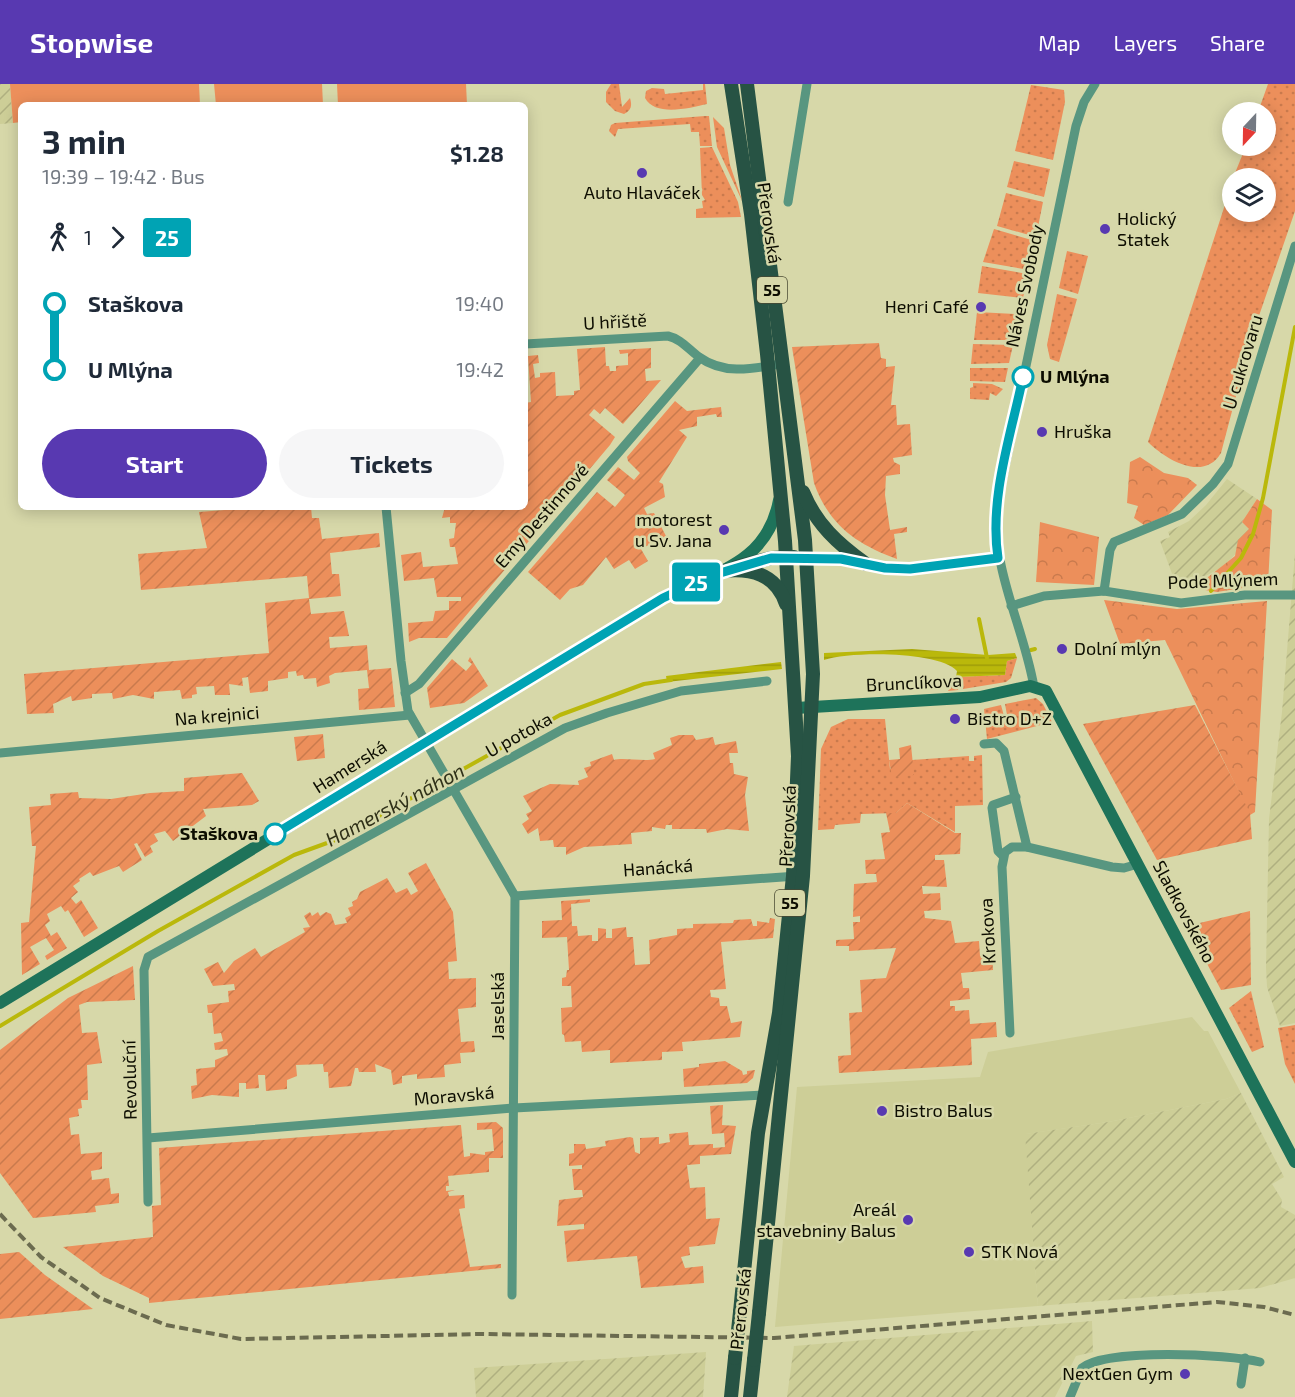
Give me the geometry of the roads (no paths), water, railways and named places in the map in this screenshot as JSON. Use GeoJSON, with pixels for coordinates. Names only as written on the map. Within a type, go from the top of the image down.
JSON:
{"type":"FeatureCollection","features":[{"type":"Feature","properties":{"kind":"main road","name":"Přerovská"},"geometry":{"type":"LineString","coordinates":[[732,84],[774,365],[797,473],[813,674],[798,876],[750,1397]]}},
{"type":"Feature","properties":{"kind":"main road","name":"Přerovská"},"geometry":{"type":"LineString","coordinates":[[731,1397],[764,1095],[779,1013],[798,876],[796,708],[774,365],[747,84]]}},
{"type":"Feature","properties":{"kind":"main road"},"geometry":{"type":"LineString","coordinates":[[797,473],[809,505],[821,525],[866,564]]}},
{"type":"Feature","properties":{"kind":"main road"},"geometry":{"type":"LineString","coordinates":[[723,571],[754,561],[805,557]]}},
{"type":"Feature","properties":{"kind":"main road"},"geometry":{"type":"LineString","coordinates":[[723,571],[747,570],[769,578],[782,593],[790,620]]}},
{"type":"Feature","properties":{"kind":"street"},"geometry":{"type":"LineString","coordinates":[[788,202],[807,84]]}},
{"type":"Feature","properties":{"kind":"street"},"geometry":{"type":"LineString","coordinates":[[1082,84],[1088,94]]}},
{"type":"Feature","properties":{"kind":"street","name":"Náves Svobody"},"geometry":{"type":"LineString","coordinates":[[1034,687],[998,558],[996,519],[1002,476],[1076,126],[1088,94],[1095,84]]}},
{"type":"Feature","properties":{"kind":"street","name":"U cukrovaru"},"geometry":{"type":"LineString","coordinates":[[1104,591],[1110,550],[1116,539],[1182,514],[1213,484],[1233,453],[1295,246]]}},
{"type":"Feature","properties":{"kind":"street","name":"U hřiště"},"geometry":{"type":"LineString","coordinates":[[528,344],[668,336],[677,339],[700,358]]}},
{"type":"Feature","properties":{"kind":"street"},"geometry":{"type":"LineString","coordinates":[[700,358],[721,368],[774,365]]}},
{"type":"Feature","properties":{"kind":"street","name":"Emy Destinnové"},"geometry":{"type":"LineString","coordinates":[[405,693],[417,686],[700,358]]}},
{"type":"Feature","properties":{"kind":"street","name":"Hamerská"},"geometry":{"type":"LineString","coordinates":[[0,1003],[663,598],[723,571],[749,555],[763,542],[773,524],[781,493]]}},
{"type":"Feature","properties":{"kind":"street"},"geometry":{"type":"LineString","coordinates":[[386,510],[405,693],[410,715],[515,896]]}},
{"type":"Feature","properties":{"kind":"street"},"geometry":{"type":"LineString","coordinates":[[805,557],[841,559],[910,569],[998,558]]}},
{"type":"Feature","properties":{"kind":"street","name":"Pode Mlýnem"},"geometry":{"type":"LineString","coordinates":[[1011,606],[1044,596],[1104,591],[1181,603],[1245,595],[1295,595]]}},
{"type":"Feature","properties":{"kind":"street","name":"U potoka"},"geometry":{"type":"LineString","coordinates":[[148,957],[565,728],[681,691],[767,681]]}},
{"type":"Feature","properties":{"kind":"street","name":"Brunclíkova"},"geometry":{"type":"LineString","coordinates":[[796,708],[980,697],[1034,687]]}},
{"type":"Feature","properties":{"kind":"street","name":"Sladkovského"},"geometry":{"type":"LineString","coordinates":[[1034,687],[1050,695],[1295,1162]]}},
{"type":"Feature","properties":{"kind":"street","name":"Na krejnici"},"geometry":{"type":"LineString","coordinates":[[0,753],[410,715]]}},
{"type":"Feature","properties":{"kind":"street"},"geometry":{"type":"LineString","coordinates":[[984,744],[1001,746],[1016,797],[1027,847]]}},
{"type":"Feature","properties":{"kind":"street","name":"Krokova"},"geometry":{"type":"LineString","coordinates":[[1010,1033],[1003,856],[998,851],[993,805],[1016,797]]}},
{"type":"Feature","properties":{"kind":"street"},"geometry":{"type":"LineString","coordinates":[[1003,856],[1008,849],[1027,847],[1112,867],[1124,868],[1138,864]]}},
{"type":"Feature","properties":{"kind":"street","name":"Hanácká"},"geometry":{"type":"LineString","coordinates":[[515,896],[798,876]]}},
{"type":"Feature","properties":{"kind":"street","name":"Jaselská"},"geometry":{"type":"LineString","coordinates":[[512,1295],[515,896]]}},
{"type":"Feature","properties":{"kind":"street","name":"Revoluční"},"geometry":{"type":"LineString","coordinates":[[148,957],[144,970],[148,1202]]}},
{"type":"Feature","properties":{"kind":"street","name":"Moravská"},"geometry":{"type":"LineString","coordinates":[[148,1138],[514,1108],[764,1095]]}},
{"type":"Feature","properties":{"kind":"street"},"geometry":{"type":"LineString","coordinates":[[1070,1397],[1079,1373],[1091,1361],[1204,1354],[1245,1358],[1260,1362]]}},
{"type":"Feature","properties":{"kind":"street"},"geometry":{"type":"LineString","coordinates":[[1241,1384],[1245,1358]]}},
{"type":"Feature","properties":{"kind":"waterway","name":"Hamerský náhon"},"geometry":{"type":"LineString","coordinates":[[1211,591],[1241,558],[1253,534],[1263,498],[1295,327]]}},
{"type":"Feature","properties":{"kind":"waterway"},"geometry":{"type":"LineString","coordinates":[[979,619],[987,658]]}},
{"type":"Feature","properties":{"kind":"waterway","name":"Hamerský náhon"},"geometry":{"type":"LineString","coordinates":[[1031,650],[1035,649]]}},
{"type":"Feature","properties":{"kind":"waterway","name":"Hamerský náhon"},"geometry":{"type":"LineString","coordinates":[[0,1026],[158,931],[294,855],[338,839],[560,715],[644,684],[671,680]]}},
{"type":"Feature","properties":{"kind":"railway"},"geometry":{"type":"LineString","coordinates":[[0,1214],[41,1257],[100,1298],[166,1325],[241,1339],[480,1334],[774,1338],[1217,1302],[1264,1307],[1295,1315]]}},
{"type":"Feature","properties":{"kind":"place","name":"Auto Hlaváček"},"geometry":{"type":"Point","coordinates":[642,173]}},
{"type":"Feature","properties":{"kind":"place","name":"Holický Statek"},"geometry":{"type":"Point","coordinates":[1105,229]}},
{"type":"Feature","properties":{"kind":"place","name":"Henri Café"},"geometry":{"type":"Point","coordinates":[981,307]}},
{"type":"Feature","properties":{"kind":"place","name":"U Mlýna"},"geometry":{"type":"Point","coordinates":[1023,377]}},
{"type":"Feature","properties":{"kind":"place","name":"Hruška"},"geometry":{"type":"Point","coordinates":[1042,432]}},
{"type":"Feature","properties":{"kind":"place","name":"motorest u Sv. Jana"},"geometry":{"type":"Point","coordinates":[724,530]}},
{"type":"Feature","properties":{"kind":"place","name":"Dolní mlýn"},"geometry":{"type":"Point","coordinates":[1062,649]}},
{"type":"Feature","properties":{"kind":"place","name":"Bistro D+Z"},"geometry":{"type":"Point","coordinates":[955,719]}},
{"type":"Feature","properties":{"kind":"place","name":"Staškova"},"geometry":{"type":"Point","coordinates":[275,834]}},
{"type":"Feature","properties":{"kind":"place","name":"Bistro Balus"},"geometry":{"type":"Point","coordinates":[882,1111]}},
{"type":"Feature","properties":{"kind":"place","name":"Areál stavebniny Balus"},"geometry":{"type":"Point","coordinates":[908,1220]}},
{"type":"Feature","properties":{"kind":"place","name":"STK Nová"},"geometry":{"type":"Point","coordinates":[969,1252]}},
{"type":"Feature","properties":{"kind":"place","name":"NextGen Gym"},"geometry":{"type":"Point","coordinates":[1185,1374]}}]}
